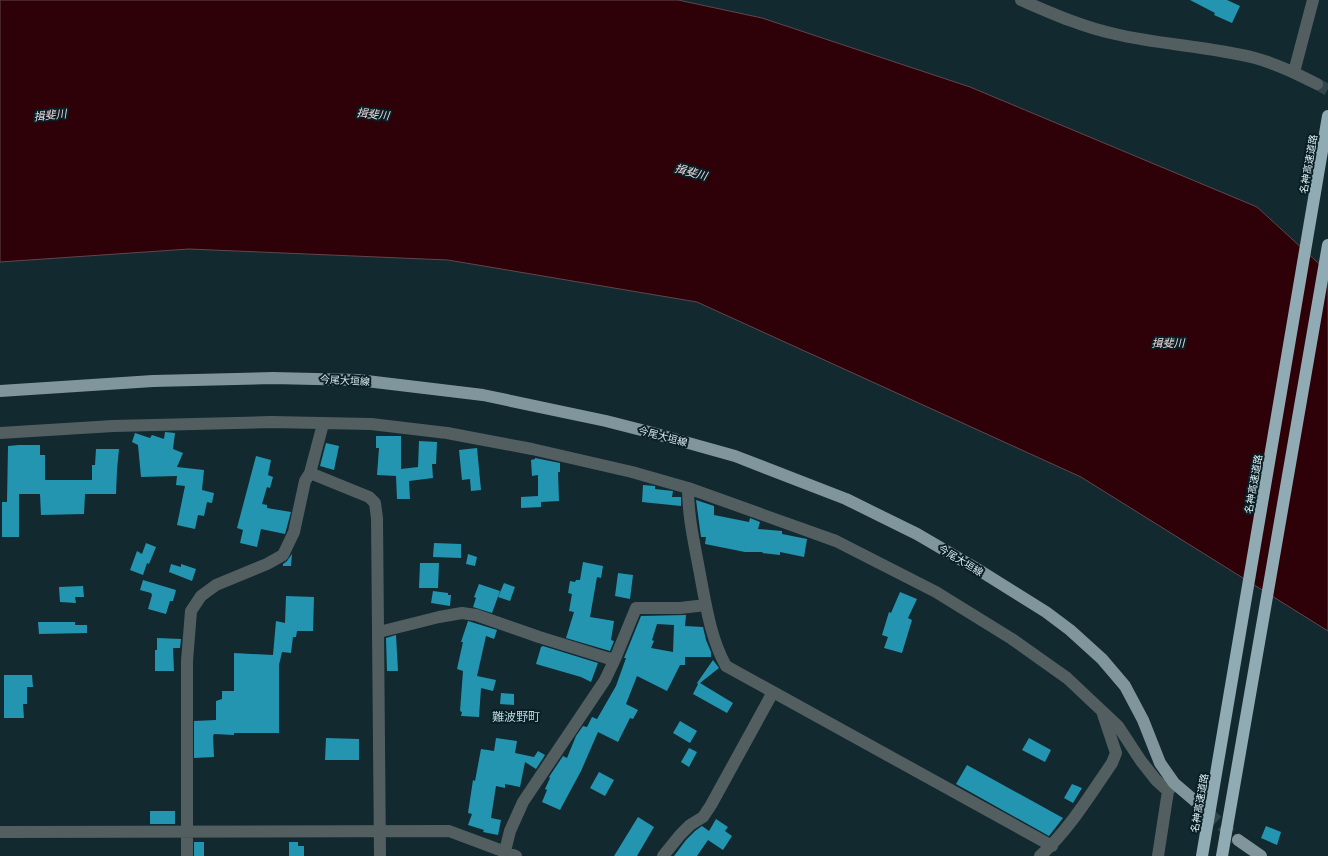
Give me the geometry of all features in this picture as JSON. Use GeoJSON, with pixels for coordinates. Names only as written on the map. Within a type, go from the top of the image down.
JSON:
{"type":"FeatureCollection","features":[{"type":"Feature","properties":{"kind":"highway","name":"名神高速道路"},"geometry":{"type":"LineString","coordinates":[[1202,856],[1328,116]]}},
{"type":"Feature","properties":{"kind":"highway"},"geometry":{"type":"LineString","coordinates":[[1222,856],[1328,244]]}},
{"type":"Feature","properties":{"kind":"main road","name":"今尾大垣線"},"geometry":{"type":"LineString","coordinates":[[0,391],[153,381],[273,378],[358,380],[483,395],[606,421],[735,456],[846,499],[917,534],[989,576],[1046,612],[1070,630],[1102,659],[1125,686],[1143,720],[1171,787],[1195,801]]}},
{"type":"Feature","properties":{"kind":"main road"},"geometry":{"type":"LineString","coordinates":[[1238,840],[1261,856]]}},
{"type":"Feature","properties":{"kind":"street"},"geometry":{"type":"LineString","coordinates":[[1021,0],[1058,16],[1114,34],[1210,49],[1256,58],[1294,72],[1317,84]]}},
{"type":"Feature","properties":{"kind":"street"},"geometry":{"type":"LineString","coordinates":[[1294,72],[1313,0]]}},
{"type":"Feature","properties":{"kind":"street"},"geometry":{"type":"LineString","coordinates":[[0,433],[113,426],[271,422],[371,424],[447,433],[532,449],[632,472],[688,488],[836,541],[936,592],[1012,639],[1067,678],[1101,709],[1118,726],[1141,761],[1156,780],[1171,787],[1158,856]]}},
{"type":"Feature","properties":{"kind":"street"},"geometry":{"type":"LineString","coordinates":[[187,856],[187,660],[191,611],[201,596],[216,585],[267,564],[284,555],[294,532],[305,481],[310,474],[322,424]]}},
{"type":"Feature","properties":{"kind":"street"},"geometry":{"type":"LineString","coordinates":[[310,474],[369,497],[375,503],[377,518],[379,632],[380,856]]}},
{"type":"Feature","properties":{"kind":"street"},"geometry":{"type":"LineString","coordinates":[[688,488],[688,508],[706,605],[720,656],[726,666],[1052,846]]}},
{"type":"Feature","properties":{"kind":"street"},"geometry":{"type":"LineString","coordinates":[[504,851],[510,831],[523,802],[605,680],[636,608],[680,608],[706,605]]}},
{"type":"Feature","properties":{"kind":"street"},"geometry":{"type":"LineString","coordinates":[[379,632],[439,617],[462,613],[476,615],[539,637],[607,658],[615,659]]}},
{"type":"Feature","properties":{"kind":"street"},"geometry":{"type":"LineString","coordinates":[[663,856],[690,825],[703,817],[773,692]]}},
{"type":"Feature","properties":{"kind":"street"},"geometry":{"type":"LineString","coordinates":[[1040,856],[1052,846],[1069,825],[1112,763],[1116,753],[1101,709]]}},
{"type":"Feature","properties":{"kind":"street"},"geometry":{"type":"LineString","coordinates":[[0,832],[449,831],[516,856]]}},
{"type":"Feature","properties":{"kind":"water","name":"揖斐川"},"geometry":{"type":"Polygon","coordinates":[[[0,0],[678,0],[762,18],[970,87],[1257,207],[1328,272],[1328,631],[1081,477],[697,302],[448,260],[189,249],[0,262],[0,0]]]}},
{"type":"Feature","properties":{"kind":"building"},"geometry":{"type":"Polygon","coordinates":[[[1190,0],[1227,0],[1240,6],[1232,23],[1214,15],[1215,13],[1190,0]]]}},
{"type":"Feature","properties":{"kind":"building"},"geometry":{"type":"Polygon","coordinates":[[[165,432],[175,433],[173,449],[183,453],[177,467],[204,470],[202,490],[214,493],[212,503],[207,502],[204,516],[198,515],[195,529],[177,525],[185,486],[176,485],[177,476],[141,477],[138,445],[132,442],[135,433],[150,438],[152,435],[164,439],[165,432]]]}},
{"type":"Feature","properties":{"kind":"building"},"geometry":{"type":"Polygon","coordinates":[[[376,436],[401,436],[401,469],[418,467],[419,441],[437,442],[436,464],[432,464],[433,478],[409,481],[410,499],[397,499],[396,476],[377,475],[379,448],[376,448],[376,436]]]}},
{"type":"Feature","properties":{"kind":"building"},"geometry":{"type":"Polygon","coordinates":[[[326,443],[339,446],[334,470],[320,466],[326,443]]]}},
{"type":"Feature","properties":{"kind":"building"},"geometry":{"type":"Polygon","coordinates":[[[40,445],[40,455],[45,455],[45,480],[92,480],[92,465],[95,465],[96,449],[119,449],[116,494],[85,494],[84,514],[41,515],[40,494],[19,494],[19,537],[2,537],[2,502],[7,502],[8,446],[40,445]]]}},
{"type":"Feature","properties":{"kind":"building"},"geometry":{"type":"Polygon","coordinates":[[[477,448],[481,490],[471,491],[470,479],[462,480],[459,450],[477,448]]]}},
{"type":"Feature","properties":{"kind":"building"},"geometry":{"type":"Polygon","coordinates":[[[256,456],[271,460],[268,475],[273,477],[270,488],[267,487],[262,504],[267,505],[267,508],[291,512],[285,534],[261,529],[257,547],[240,543],[243,530],[237,528],[256,456]]]}},
{"type":"Feature","properties":{"kind":"building"},"geometry":{"type":"Polygon","coordinates":[[[535,458],[560,463],[560,472],[558,472],[559,501],[541,502],[541,507],[521,508],[521,497],[538,496],[538,475],[532,476],[531,460],[535,458]]]}},
{"type":"Feature","properties":{"kind":"building"},"geometry":{"type":"Polygon","coordinates":[[[643,485],[655,486],[655,489],[673,491],[672,497],[681,497],[681,506],[642,502],[643,485]]]}},
{"type":"Feature","properties":{"kind":"building"},"geometry":{"type":"Polygon","coordinates":[[[696,500],[714,506],[714,515],[749,522],[750,518],[760,522],[758,529],[782,531],[782,534],[807,539],[804,557],[780,552],[780,555],[762,553],[763,552],[745,552],[705,544],[706,537],[701,537],[696,500]]]}},
{"type":"Feature","properties":{"kind":"building"},"geometry":{"type":"Polygon","coordinates":[[[146,543],[156,547],[149,564],[147,563],[143,575],[130,570],[137,551],[142,554],[146,543]]]}},
{"type":"Feature","properties":{"kind":"building"},"geometry":{"type":"Polygon","coordinates":[[[434,543],[461,544],[461,558],[433,557],[434,543]]]}},
{"type":"Feature","properties":{"kind":"building"},"geometry":{"type":"Polygon","coordinates":[[[292,554],[291,566],[283,566],[283,564],[292,554]]]}},
{"type":"Feature","properties":{"kind":"building"},"geometry":{"type":"Polygon","coordinates":[[[468,554],[477,557],[475,566],[466,564],[468,554]]]}},
{"type":"Feature","properties":{"kind":"building"},"geometry":{"type":"Polygon","coordinates":[[[583,562],[603,566],[601,578],[597,577],[590,617],[614,621],[611,640],[614,641],[610,651],[566,638],[574,612],[569,611],[572,594],[568,593],[570,581],[575,582],[576,580],[580,580],[583,562]]]}},
{"type":"Feature","properties":{"kind":"building"},"geometry":{"type":"Polygon","coordinates":[[[420,563],[439,563],[438,588],[419,588],[420,563]]]}},
{"type":"Feature","properties":{"kind":"building"},"geometry":{"type":"Polygon","coordinates":[[[171,564],[181,567],[181,564],[196,569],[192,581],[169,572],[171,564]]]}},
{"type":"Feature","properties":{"kind":"building"},"geometry":{"type":"Polygon","coordinates":[[[618,573],[633,575],[630,599],[615,596],[618,573]]]}},
{"type":"Feature","properties":{"kind":"building"},"geometry":{"type":"Polygon","coordinates":[[[143,580],[176,590],[173,601],[170,601],[166,614],[148,609],[152,595],[151,593],[140,590],[143,580]]]}},
{"type":"Feature","properties":{"kind":"building"},"geometry":{"type":"Polygon","coordinates":[[[504,583],[515,587],[510,601],[498,597],[504,583]]]}},
{"type":"Feature","properties":{"kind":"building"},"geometry":{"type":"Polygon","coordinates":[[[479,584],[500,591],[492,613],[473,607],[476,598],[474,597],[479,584]]]}},
{"type":"Feature","properties":{"kind":"building"},"geometry":{"type":"Polygon","coordinates":[[[83,586],[84,597],[75,597],[76,603],[60,602],[59,587],[83,586]]]}},
{"type":"Feature","properties":{"kind":"building"},"geometry":{"type":"Polygon","coordinates":[[[433,591],[448,593],[448,595],[451,595],[450,606],[431,603],[433,591]]]}},
{"type":"Feature","properties":{"kind":"building"},"geometry":{"type":"Polygon","coordinates":[[[900,592],[917,599],[908,618],[912,620],[902,653],[884,648],[888,637],[882,635],[889,612],[891,613],[900,592]]]}},
{"type":"Feature","properties":{"kind":"building"},"geometry":{"type":"Polygon","coordinates":[[[286,596],[314,597],[313,631],[297,631],[296,637],[293,637],[291,653],[282,652],[279,665],[279,733],[234,733],[234,735],[214,734],[214,757],[194,758],[194,721],[216,720],[216,701],[222,699],[222,691],[234,691],[234,653],[273,655],[276,621],[285,623],[286,596]]]}},
{"type":"Feature","properties":{"kind":"building"},"geometry":{"type":"Polygon","coordinates":[[[686,615],[685,626],[703,627],[711,652],[711,657],[685,657],[685,665],[680,665],[667,691],[637,676],[626,704],[638,710],[633,719],[630,718],[618,742],[598,732],[581,771],[560,810],[542,802],[547,790],[545,789],[550,778],[549,777],[563,756],[567,758],[576,736],[583,726],[587,727],[592,717],[597,719],[616,686],[626,658],[624,658],[641,616],[686,615]],[[657,624],[652,640],[654,641],[651,648],[673,652],[674,625],[657,624]]]}},
{"type":"Feature","properties":{"kind":"building"},"geometry":{"type":"Polygon","coordinates":[[[468,621],[497,630],[494,639],[486,636],[477,676],[496,680],[493,691],[481,688],[479,717],[461,716],[462,712],[460,711],[463,671],[457,669],[463,642],[461,642],[468,621]]]}},
{"type":"Feature","properties":{"kind":"building"},"geometry":{"type":"Polygon","coordinates":[[[38,622],[75,622],[75,625],[87,625],[87,633],[39,634],[38,622]]]}},
{"type":"Feature","properties":{"kind":"building"},"geometry":{"type":"Polygon","coordinates":[[[396,635],[398,671],[387,671],[386,638],[396,635]]]}},
{"type":"Feature","properties":{"kind":"building"},"geometry":{"type":"Polygon","coordinates":[[[157,638],[181,639],[180,648],[173,648],[174,671],[155,671],[155,650],[157,650],[157,638]]]}},
{"type":"Feature","properties":{"kind":"building"},"geometry":{"type":"Polygon","coordinates":[[[543,646],[598,663],[591,682],[581,677],[536,664],[541,647],[543,646]]]}},
{"type":"Feature","properties":{"kind":"building"},"geometry":{"type":"Polygon","coordinates":[[[713,660],[719,668],[700,683],[733,703],[727,713],[693,694],[698,684],[697,683],[713,660]]]}},
{"type":"Feature","properties":{"kind":"building"},"geometry":{"type":"Polygon","coordinates":[[[4,675],[32,675],[33,687],[27,687],[27,704],[23,704],[24,718],[4,718],[4,675]]]}},
{"type":"Feature","properties":{"kind":"building"},"geometry":{"type":"Polygon","coordinates":[[[501,693],[514,694],[514,705],[500,704],[501,693]]]}},
{"type":"Feature","properties":{"kind":"building"},"geometry":{"type":"Polygon","coordinates":[[[680,721],[697,731],[690,743],[673,733],[680,721]]]}},
{"type":"Feature","properties":{"kind":"building"},"geometry":{"type":"Polygon","coordinates":[[[326,738],[359,739],[359,760],[325,760],[326,738]]]}},
{"type":"Feature","properties":{"kind":"building"},"geometry":{"type":"Polygon","coordinates":[[[496,738],[517,741],[515,753],[534,757],[538,751],[545,755],[536,769],[525,762],[520,787],[505,784],[505,788],[496,786],[491,818],[501,820],[498,835],[483,832],[484,830],[468,825],[472,814],[468,813],[473,780],[475,781],[481,749],[494,751],[496,738]]]}},
{"type":"Feature","properties":{"kind":"building"},"geometry":{"type":"Polygon","coordinates":[[[1029,738],[1051,750],[1045,762],[1022,750],[1029,738]]]}},
{"type":"Feature","properties":{"kind":"building"},"geometry":{"type":"Polygon","coordinates":[[[689,748],[697,752],[689,767],[681,762],[689,748]]]}},
{"type":"Feature","properties":{"kind":"building"},"geometry":{"type":"Polygon","coordinates":[[[967,765],[1063,818],[1049,836],[956,784],[967,765]]]}},
{"type":"Feature","properties":{"kind":"building"},"geometry":{"type":"Polygon","coordinates":[[[599,772],[614,780],[605,796],[590,788],[599,772]]]}},
{"type":"Feature","properties":{"kind":"building"},"geometry":{"type":"Polygon","coordinates":[[[1072,784],[1082,788],[1073,803],[1064,798],[1072,784]]]}},
{"type":"Feature","properties":{"kind":"building"},"geometry":{"type":"Polygon","coordinates":[[[150,811],[175,811],[175,824],[150,824],[150,811]]]}},
{"type":"Feature","properties":{"kind":"building"},"geometry":{"type":"Polygon","coordinates":[[[638,817],[654,827],[637,856],[614,856],[638,817]]]}},
{"type":"Feature","properties":{"kind":"building"},"geometry":{"type":"Polygon","coordinates":[[[716,819],[728,827],[725,831],[732,836],[723,850],[708,840],[697,856],[674,856],[695,831],[702,826],[709,831],[716,819]]]}},
{"type":"Feature","properties":{"kind":"building"},"geometry":{"type":"Polygon","coordinates":[[[1266,826],[1281,832],[1277,845],[1261,838],[1266,826]]]}},
{"type":"Feature","properties":{"kind":"building"},"geometry":{"type":"Polygon","coordinates":[[[194,842],[204,842],[204,856],[194,856],[194,842]]]}},
{"type":"Feature","properties":{"kind":"building"},"geometry":{"type":"Polygon","coordinates":[[[289,842],[298,842],[298,846],[304,846],[304,856],[289,856],[289,842]]]}},
{"type":"Feature","properties":{"kind":"tunnel"},"geometry":{"type":"LineString","coordinates":[[1317,84],[1328,90]]}},
{"type":"Feature","properties":{"kind":"tunnel"},"geometry":{"type":"LineString","coordinates":[[1195,801],[1238,840]]}},
{"type":"Feature","properties":{"kind":"district","name":"難波野町"},"geometry":{"type":"Point","coordinates":[516,717]}}]}
